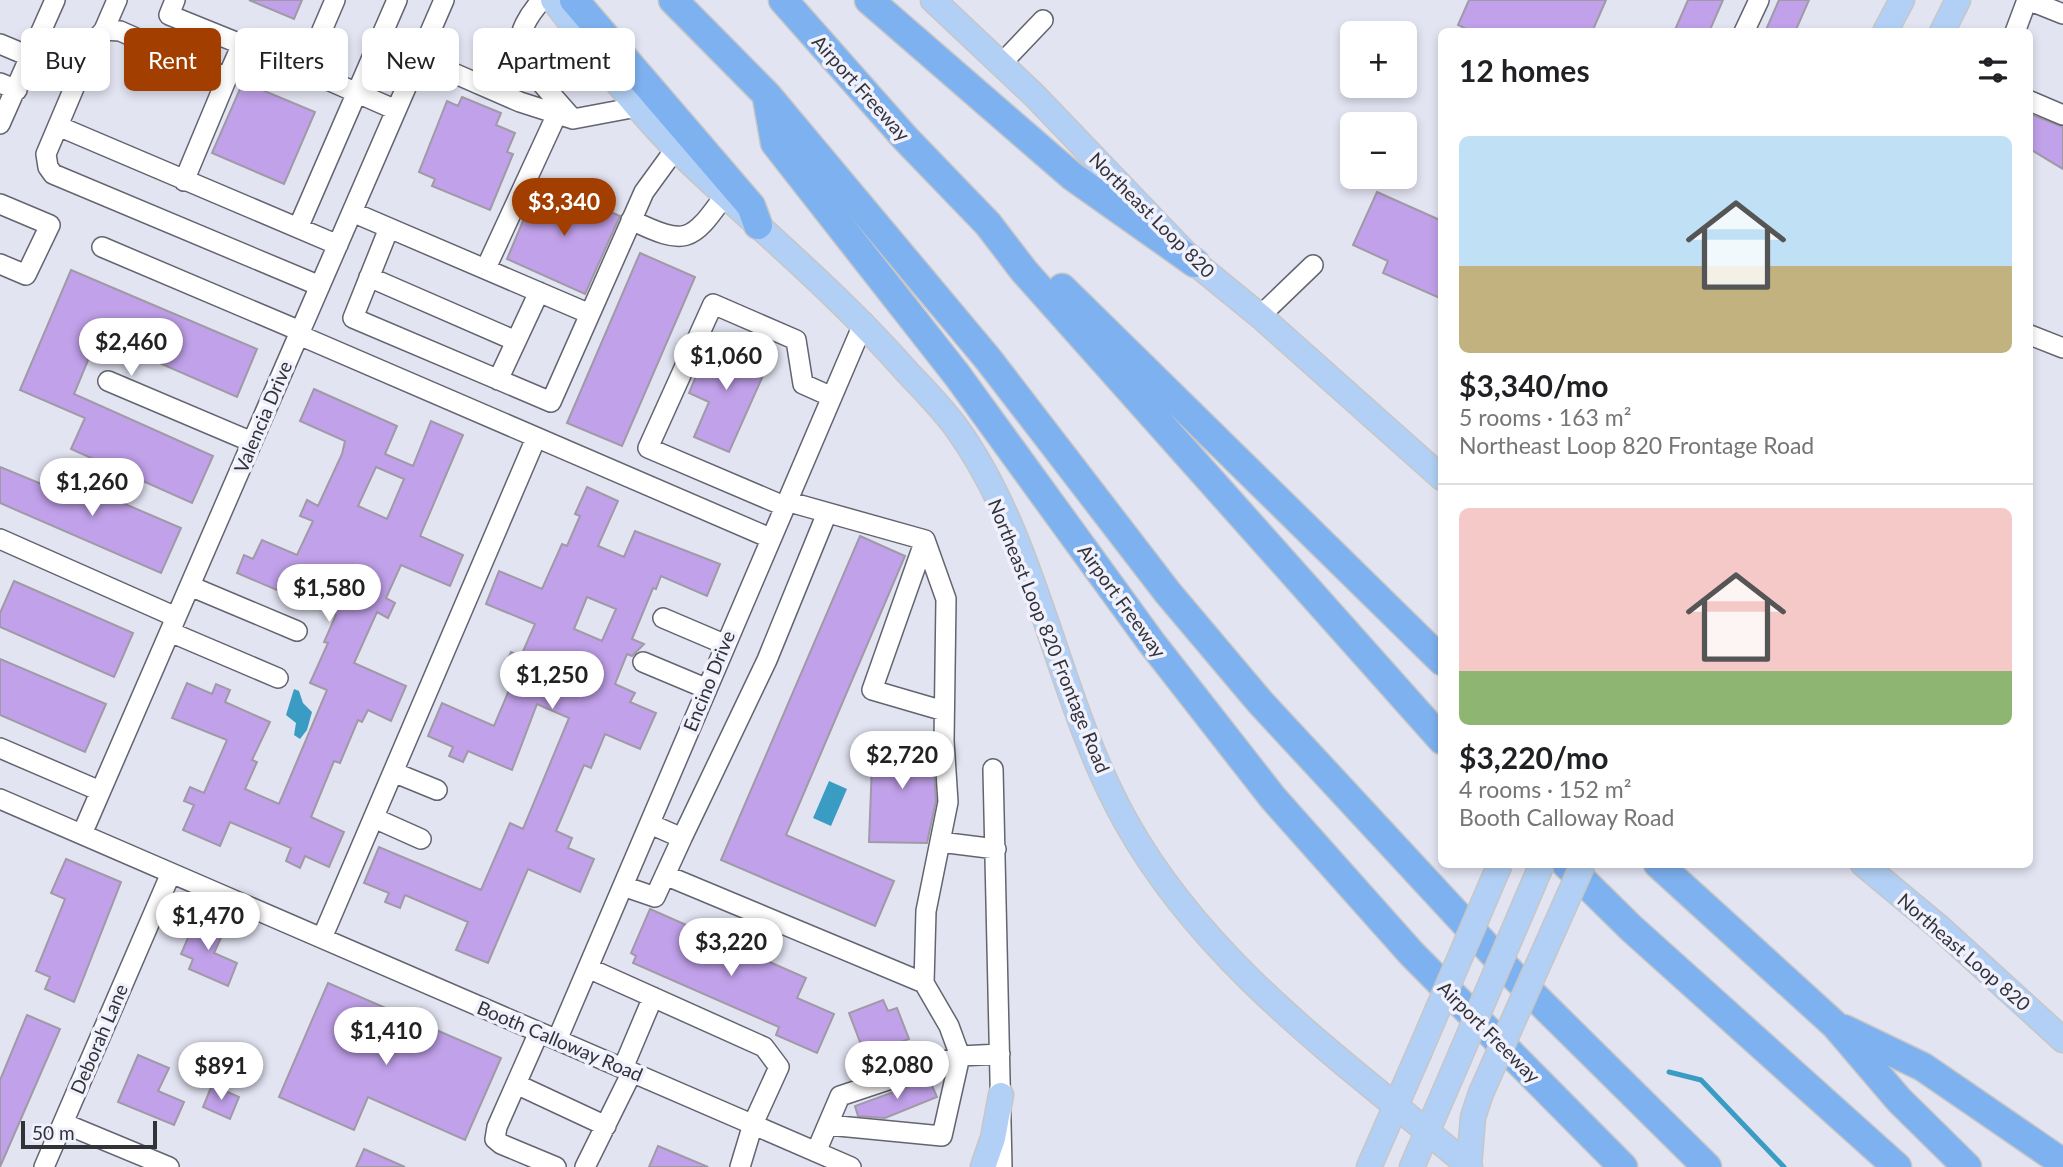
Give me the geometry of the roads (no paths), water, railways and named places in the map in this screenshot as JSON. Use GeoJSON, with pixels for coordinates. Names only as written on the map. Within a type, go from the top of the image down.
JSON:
{"type":"FeatureCollection","features":[{"type":"Feature","properties":{"kind":"highway"},"geometry":{"type":"LineString","coordinates":[[574,0],[751,206],[758,225]]}},
{"type":"Feature","properties":{"kind":"highway"},"geometry":{"type":"LineString","coordinates":[[673,0],[767,95],[988,359],[1168,593],[1260,702],[1513,975],[1707,1167]]}},
{"type":"Feature","properties":{"kind":"highway","name":"Airport Freeway"},"geometry":{"type":"LineString","coordinates":[[782,0],[906,139],[988,224],[1024,271],[1438,736]]}},
{"type":"Feature","properties":{"kind":"highway"},"geometry":{"type":"LineString","coordinates":[[869,0],[1072,176],[1195,262]]}},
{"type":"Feature","properties":{"kind":"highway","name":"Airport Freeway"},"geometry":{"type":"LineString","coordinates":[[767,95],[775,143],[957,375],[1151,642],[1273,798],[1411,953],[1623,1167]]}},
{"type":"Feature","properties":{"kind":"highway"},"geometry":{"type":"LineString","coordinates":[[988,224],[1034,260],[1438,657]]}},
{"type":"Feature","properties":{"kind":"highway"},"geometry":{"type":"LineString","coordinates":[[1570,868],[1631,928],[1897,1167]]}},
{"type":"Feature","properties":{"kind":"highway"},"geometry":{"type":"LineString","coordinates":[[1662,868],[1835,1025],[1899,1100],[1966,1167]]}},
{"type":"Feature","properties":{"kind":"highway"},"geometry":{"type":"LineString","coordinates":[[1835,1025],[1923,1067],[2063,1163]]}},
{"type":"Feature","properties":{"kind":"main road","name":"Northeast Loop 820 Frontage Road"},"geometry":{"type":"LineString","coordinates":[[554,0],[638,107],[676,148],[864,322],[958,430],[987,479],[1025,564],[1078,720],[1125,819],[1178,903],[1250,982],[1469,1167]]}},
{"type":"Feature","properties":{"kind":"main road","name":"Northeast Loop 820"},"geometry":{"type":"LineString","coordinates":[[933,0],[1000,64],[1195,262],[1261,316],[1438,474]]}},
{"type":"Feature","properties":{"kind":"main road"},"geometry":{"type":"LineString","coordinates":[[1887,28],[1902,0]]}},
{"type":"Feature","properties":{"kind":"main road"},"geometry":{"type":"LineString","coordinates":[[1944,28],[1958,0]]}},
{"type":"Feature","properties":{"kind":"main road"},"geometry":{"type":"LineString","coordinates":[[1370,1167],[1498,868]]}},
{"type":"Feature","properties":{"kind":"main road"},"geometry":{"type":"LineString","coordinates":[[1412,1167],[1540,868]]}},
{"type":"Feature","properties":{"kind":"main road"},"geometry":{"type":"LineString","coordinates":[[1469,1167],[1473,1117],[1481,1093],[1581,868]]}},
{"type":"Feature","properties":{"kind":"main road","name":"Northeast Loop 820"},"geometry":{"type":"LineString","coordinates":[[1868,868],[1940,928],[2063,1040]]}},
{"type":"Feature","properties":{"kind":"main road"},"geometry":{"type":"LineString","coordinates":[[983,1167],[993,1138],[1001,1095]]}},
{"type":"Feature","properties":{"kind":"street"},"geometry":{"type":"LineString","coordinates":[[43,28],[55,0]]}},
{"type":"Feature","properties":{"kind":"street"},"geometry":{"type":"LineString","coordinates":[[105,28],[117,0]]}},
{"type":"Feature","properties":{"kind":"street"},"geometry":{"type":"LineString","coordinates":[[175,0],[169,15],[235,41]]}},
{"type":"Feature","properties":{"kind":"street"},"geometry":{"type":"LineString","coordinates":[[323,28],[335,0]]}},
{"type":"Feature","properties":{"kind":"street"},"geometry":{"type":"LineString","coordinates":[[298,228],[397,0]]}},
{"type":"Feature","properties":{"kind":"street","name":"Valencia Drive"},"geometry":{"type":"LineString","coordinates":[[432,28],[444,0]]}},
{"type":"Feature","properties":{"kind":"street"},"geometry":{"type":"LineString","coordinates":[[542,0],[528,15],[521,38],[521,53],[565,117]]}},
{"type":"Feature","properties":{"kind":"street"},"geometry":{"type":"LineString","coordinates":[[1746,28],[1759,0]]}},
{"type":"Feature","properties":{"kind":"street"},"geometry":{"type":"LineString","coordinates":[[2017,28],[2028,0],[2063,14]]}},
{"type":"Feature","properties":{"kind":"street"},"geometry":{"type":"LineString","coordinates":[[1000,64],[1043,20]]}},
{"type":"Feature","properties":{"kind":"street"},"geometry":{"type":"LineString","coordinates":[[110,30],[120,30],[228,78]]}},
{"type":"Feature","properties":{"kind":"street"},"geometry":{"type":"LineString","coordinates":[[0,44],[21,53]]}},
{"type":"Feature","properties":{"kind":"street"},"geometry":{"type":"LineString","coordinates":[[184,181],[235,61]]}},
{"type":"Feature","properties":{"kind":"street"},"geometry":{"type":"LineString","coordinates":[[0,124],[8,86],[21,70]]}},
{"type":"Feature","properties":{"kind":"street"},"geometry":{"type":"LineString","coordinates":[[459,74],[565,117],[638,107]]}},
{"type":"Feature","properties":{"kind":"street"},"geometry":{"type":"LineString","coordinates":[[348,89],[396,110]]}},
{"type":"Feature","properties":{"kind":"street"},"geometry":{"type":"LineString","coordinates":[[73,91],[46,154],[48,167],[53,174],[320,286]]}},
{"type":"Feature","properties":{"kind":"street","name":"Valencia Drive"},"geometry":{"type":"LineString","coordinates":[[82,834],[404,91]]}},
{"type":"Feature","properties":{"kind":"street"},"geometry":{"type":"LineString","coordinates":[[2033,102],[2063,115]]}},
{"type":"Feature","properties":{"kind":"street"},"geometry":{"type":"LineString","coordinates":[[486,268],[565,117]]}},
{"type":"Feature","properties":{"kind":"street"},"geometry":{"type":"LineString","coordinates":[[58,126],[338,245]]}},
{"type":"Feature","properties":{"kind":"street"},"geometry":{"type":"LineString","coordinates":[[389,228],[353,318],[551,402],[644,192],[676,148]]}},
{"type":"Feature","properties":{"kind":"street"},"geometry":{"type":"LineString","coordinates":[[631,220],[673,238],[690,236],[705,223],[725,195]]}},
{"type":"Feature","properties":{"kind":"street"},"geometry":{"type":"LineString","coordinates":[[0,204],[50,225],[26,275],[0,264]]}},
{"type":"Feature","properties":{"kind":"street"},"geometry":{"type":"LineString","coordinates":[[352,212],[590,314]]}},
{"type":"Feature","properties":{"kind":"street"},"geometry":{"type":"LineString","coordinates":[[103,247],[770,538]]}},
{"type":"Feature","properties":{"kind":"street"},"geometry":{"type":"LineString","coordinates":[[1261,316],[1313,265]]}},
{"type":"Feature","properties":{"kind":"street"},"geometry":{"type":"LineString","coordinates":[[369,277],[516,341]]}},
{"type":"Feature","properties":{"kind":"street"},"geometry":{"type":"LineString","coordinates":[[498,380],[539,292]]}},
{"type":"Feature","properties":{"kind":"street"},"geometry":{"type":"LineString","coordinates":[[832,397],[803,384],[796,340],[713,304],[648,447],[785,504],[925,540]]}},
{"type":"Feature","properties":{"kind":"street","name":"Encino Drive"},"geometry":{"type":"LineString","coordinates":[[556,1167],[500,1144],[495,1139],[496,1127],[516,1084],[588,968],[705,688],[864,322]]}},
{"type":"Feature","properties":{"kind":"street"},"geometry":{"type":"LineString","coordinates":[[2033,336],[2063,348]]}},
{"type":"Feature","properties":{"kind":"street"},"geometry":{"type":"LineString","coordinates":[[108,381],[252,442]]}},
{"type":"Feature","properties":{"kind":"street"},"geometry":{"type":"LineString","coordinates":[[322,938],[536,438]]}},
{"type":"Feature","properties":{"kind":"street"},"geometry":{"type":"LineString","coordinates":[[623,886],[655,897],[767,660],[827,513]]}},
{"type":"Feature","properties":{"kind":"street"},"geometry":{"type":"LineString","coordinates":[[0,539],[278,678]]}},
{"type":"Feature","properties":{"kind":"street"},"geometry":{"type":"LineString","coordinates":[[828,1125],[942,1136],[960,1056],[949,1026],[924,983],[926,911],[948,802],[944,711],[946,599],[925,540]]}},
{"type":"Feature","properties":{"kind":"street"},"geometry":{"type":"LineString","coordinates":[[925,540],[872,690],[944,711]]}},
{"type":"Feature","properties":{"kind":"street"},"geometry":{"type":"LineString","coordinates":[[190,586],[297,631]]}},
{"type":"Feature","properties":{"kind":"street"},"geometry":{"type":"LineString","coordinates":[[663,618],[724,644]]}},
{"type":"Feature","properties":{"kind":"street"},"geometry":{"type":"LineString","coordinates":[[643,662],[705,688]]}},
{"type":"Feature","properties":{"kind":"street"},"geometry":{"type":"LineString","coordinates":[[0,748],[100,791]]}},
{"type":"Feature","properties":{"kind":"street"},"geometry":{"type":"LineString","coordinates":[[993,769],[1002,1167]]}},
{"type":"Feature","properties":{"kind":"street"},"geometry":{"type":"LineString","coordinates":[[393,772],[438,790]]}},
{"type":"Feature","properties":{"kind":"street","name":"Booth Calloway Road"},"geometry":{"type":"LineString","coordinates":[[0,799],[851,1167]]}},
{"type":"Feature","properties":{"kind":"street"},"geometry":{"type":"LineString","coordinates":[[373,818],[421,839]]}},
{"type":"Feature","properties":{"kind":"street"},"geometry":{"type":"LineString","coordinates":[[650,824],[682,838]]}},
{"type":"Feature","properties":{"kind":"street"},"geometry":{"type":"LineString","coordinates":[[940,842],[996,849]]}},
{"type":"Feature","properties":{"kind":"street","name":"Deborah Lane"},"geometry":{"type":"LineString","coordinates":[[44,1167],[171,873]]}},
{"type":"Feature","properties":{"kind":"street"},"geometry":{"type":"LineString","coordinates":[[665,875],[924,983]]}},
{"type":"Feature","properties":{"kind":"street"},"geometry":{"type":"LineString","coordinates":[[588,968],[764,1047],[779,1067],[752,1124],[740,1167]]}},
{"type":"Feature","properties":{"kind":"street"},"geometry":{"type":"LineString","coordinates":[[584,1167],[606,1126],[653,997]]}},
{"type":"Feature","properties":{"kind":"street"},"geometry":{"type":"LineString","coordinates":[[816,1152],[840,1096],[960,1056],[1000,1054]]}},
{"type":"Feature","properties":{"kind":"street"},"geometry":{"type":"LineString","coordinates":[[516,1084],[606,1126]]}},
{"type":"Feature","properties":{"kind":"street"},"geometry":{"type":"LineString","coordinates":[[63,1123],[169,1167]]}},
{"type":"Feature","properties":{"kind":"water"},"geometry":{"type":"Polygon","coordinates":[[[294,689],[299,691],[303,703],[312,712],[307,730],[300,739],[294,735],[296,723],[286,715],[294,689]]]}},
{"type":"Feature","properties":{"kind":"water"},"geometry":{"type":"Polygon","coordinates":[[[829,781],[847,789],[831,826],[813,818],[829,781]]]}},
{"type":"Feature","properties":{"kind":"waterway"},"geometry":{"type":"LineString","coordinates":[[1669,1072],[1701,1080],[1784,1167]]}}]}
